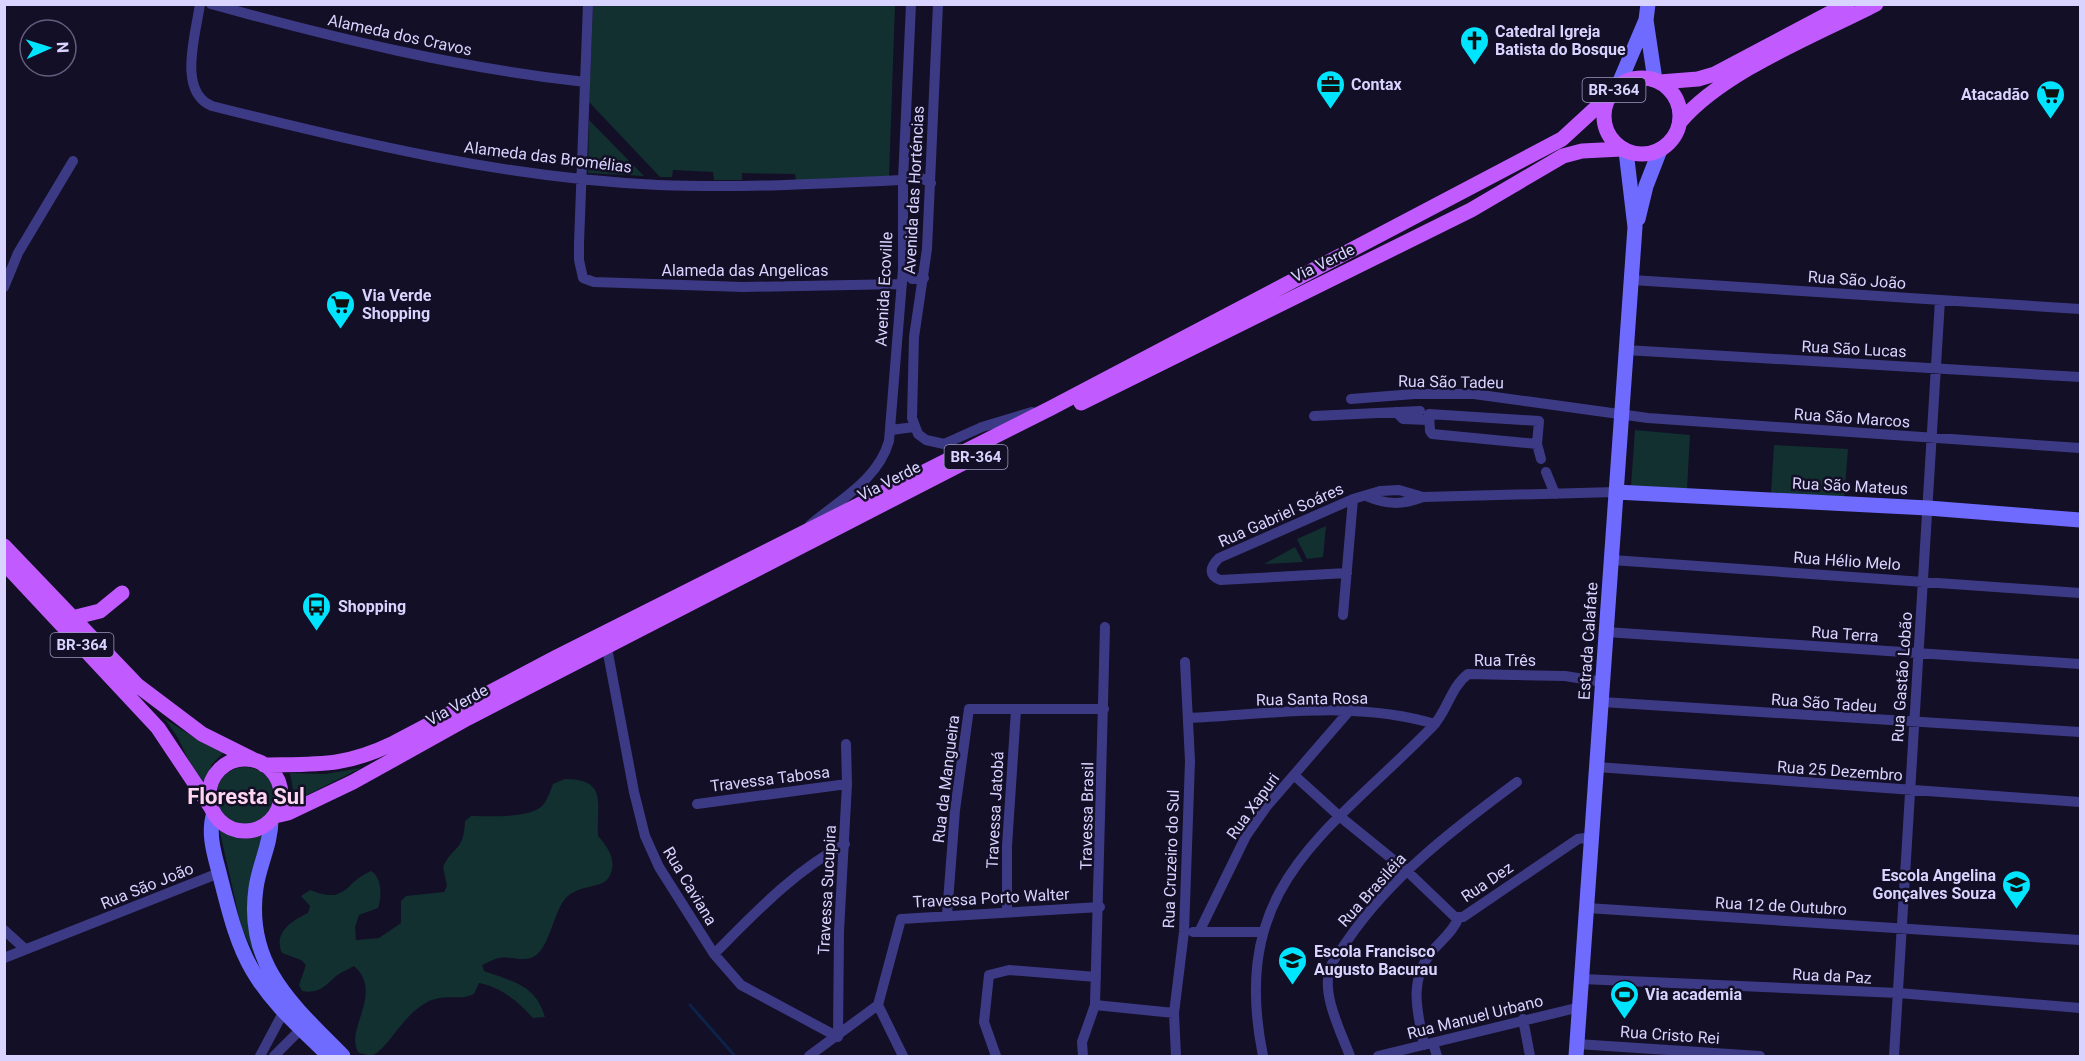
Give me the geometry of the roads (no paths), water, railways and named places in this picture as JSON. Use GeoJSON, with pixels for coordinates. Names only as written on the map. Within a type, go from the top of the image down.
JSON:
{"type":"FeatureCollection","features":[{"type":"Feature","properties":{"kind":"main road","name":"BR-364"},"geometry":{"type":"LineString","coordinates":[[1847,4],[1733,72],[1680,122],[1670,142],[1660,150],[1649,154],[1624,150],[1606,130],[1605,105],[1615,90],[1636,78],[1658,81],[1698,79],[1733,72],[1876,4]]}},
{"type":"Feature","properties":{"kind":"main road","name":"BR-364"},"geometry":{"type":"LineString","coordinates":[[1658,81],[1676,99],[1680,122]]}},
{"type":"Feature","properties":{"kind":"main road","name":"Via Verde"},"geometry":{"type":"LineString","coordinates":[[4,546],[112,661],[152,698],[202,734],[259,762],[341,763],[368,756],[1051,408],[1562,139],[1615,90]]}},
{"type":"Feature","properties":{"kind":"main road","name":"Via Verde"},"geometry":{"type":"LineString","coordinates":[[273,818],[353,782],[468,718],[1056,416],[1471,210],[1555,160],[1582,151],[1624,150]]}},
{"type":"Feature","properties":{"kind":"main road","name":"BR-364"},"geometry":{"type":"LineString","coordinates":[[4,563],[158,728],[213,811],[223,824],[241,831],[261,828],[273,818],[279,808],[281,788],[272,771],[259,762],[232,762],[222,767],[210,787],[213,811]]}},
{"type":"Feature","properties":{"kind":"main road"},"geometry":{"type":"LineString","coordinates":[[72,618],[100,611],[122,593]]}},
{"type":"Feature","properties":{"kind":"street","name":"Alameda das Bromélias"},"geometry":{"type":"LineString","coordinates":[[200,4],[192,67],[194,89],[198,98],[212,105],[359,143],[440,159],[582,179],[659,185],[764,186],[903,180],[917,176],[931,183]]}},
{"type":"Feature","properties":{"kind":"street","name":"Alameda dos Cravos"},"geometry":{"type":"LineString","coordinates":[[211,4],[352,43],[405,54],[585,82]]}},
{"type":"Feature","properties":{"kind":"street"},"geometry":{"type":"LineString","coordinates":[[582,179],[588,4]]}},
{"type":"Feature","properties":{"kind":"street","name":"Avenida Ecoville"},"geometry":{"type":"LineString","coordinates":[[799,535],[876,469],[883,461],[891,430],[903,269],[903,180],[911,4]]}},
{"type":"Feature","properties":{"kind":"street","name":"Avenida das Horténcias"},"geometry":{"type":"LineString","coordinates":[[914,427],[911,410],[914,337],[924,278],[931,183],[938,4]]}},
{"type":"Feature","properties":{"kind":"street"},"geometry":{"type":"LineString","coordinates":[[1615,90],[1646,20],[1648,4]]}},
{"type":"Feature","properties":{"kind":"street"},"geometry":{"type":"LineString","coordinates":[[1646,20],[1658,81]]}},
{"type":"Feature","properties":{"kind":"street","name":"Estrada Calafate"},"geometry":{"type":"LineString","coordinates":[[1577,1050],[1635,227],[1624,150]]}},
{"type":"Feature","properties":{"kind":"street","name":"Estrada Calafate"},"geometry":{"type":"LineString","coordinates":[[1635,227],[1646,186],[1660,150]]}},
{"type":"Feature","properties":{"kind":"street"},"geometry":{"type":"LineString","coordinates":[[4,287],[18,254],[73,161]]}},
{"type":"Feature","properties":{"kind":"street","name":"Alameda das Angelicas"},"geometry":{"type":"LineString","coordinates":[[582,179],[579,260],[580,272],[588,281],[743,287],[902,284]]}},
{"type":"Feature","properties":{"kind":"street"},"geometry":{"type":"LineString","coordinates":[[903,269],[912,279],[924,278]]}},
{"type":"Feature","properties":{"kind":"street","name":"Rua São João"},"geometry":{"type":"LineString","coordinates":[[1632,280],[2080,309]]}},
{"type":"Feature","properties":{"kind":"street","name":"Rua Gastão Lobão"},"geometry":{"type":"LineString","coordinates":[[1894,1056],[1940,300]]}},
{"type":"Feature","properties":{"kind":"street","name":"Rua São Lucas"},"geometry":{"type":"LineString","coordinates":[[1626,350],[2080,377]]}},
{"type":"Feature","properties":{"kind":"street"},"geometry":{"type":"LineString","coordinates":[[894,376],[903,373],[912,376]]}},
{"type":"Feature","properties":{"kind":"street","name":"Rua São Tadeu"},"geometry":{"type":"LineString","coordinates":[[1351,399],[1414,394],[1474,394],[1622,415]]}},
{"type":"Feature","properties":{"kind":"street","name":"Via Verde"},"geometry":{"type":"LineString","coordinates":[[914,427],[926,440],[944,444],[982,427],[1051,408]]}},
{"type":"Feature","properties":{"kind":"street"},"geometry":{"type":"LineString","coordinates":[[1314,416],[1420,411]]}},
{"type":"Feature","properties":{"kind":"street"},"geometry":{"type":"LineString","coordinates":[[1396,412],[1403,419],[1428,420]]}},
{"type":"Feature","properties":{"kind":"street"},"geometry":{"type":"LineString","coordinates":[[1537,444],[1432,434],[1428,420],[1429,414],[1539,421],[1541,425],[1537,444],[1541,459]]}},
{"type":"Feature","properties":{"kind":"street","name":"Rua São Marcos"},"geometry":{"type":"LineString","coordinates":[[1622,415],[2080,448]]}},
{"type":"Feature","properties":{"kind":"street"},"geometry":{"type":"LineString","coordinates":[[891,430],[914,427]]}},
{"type":"Feature","properties":{"kind":"street"},"geometry":{"type":"LineString","coordinates":[[1546,471],[1555,494]]}},
{"type":"Feature","properties":{"kind":"street","name":"Rua Gabriel Soáres"},"geometry":{"type":"LineString","coordinates":[[1347,573],[1220,580],[1214,577],[1211,571],[1212,564],[1219,558],[1353,499],[1380,491],[1399,490],[1423,497],[1617,492]]}},
{"type":"Feature","properties":{"kind":"street","name":"Rua São Mateus"},"geometry":{"type":"LineString","coordinates":[[1617,492],[1928,508],[2080,519]]}},
{"type":"Feature","properties":{"kind":"street"},"geometry":{"type":"LineString","coordinates":[[1343,615],[1353,499]]}},
{"type":"Feature","properties":{"kind":"street","name":"Rua Hélio Melo"},"geometry":{"type":"LineString","coordinates":[[1612,560],[2080,593]]}},
{"type":"Feature","properties":{"kind":"street","name":"Travessa Brasil"},"geometry":{"type":"LineString","coordinates":[[1083,1056],[1082,1041],[1095,1005],[1100,907],[1105,627]]}},
{"type":"Feature","properties":{"kind":"street","name":"Rua Terra"},"geometry":{"type":"LineString","coordinates":[[1606,632],[1918,655],[2080,664]]}},
{"type":"Feature","properties":{"kind":"street","name":"Rua Caviana"},"geometry":{"type":"LineString","coordinates":[[608,648],[645,836],[659,867],[714,954],[741,985],[838,1037]]}},
{"type":"Feature","properties":{"kind":"street","name":"Rua Cruzeiro do Sul"},"geometry":{"type":"LineString","coordinates":[[1176,1056],[1174,1014],[1184,932],[1190,761],[1185,662]]}},
{"type":"Feature","properties":{"kind":"street","name":"Rua Três"},"geometry":{"type":"LineString","coordinates":[[1435,724],[1457,682],[1467,674],[1565,676],[1603,682]]}},
{"type":"Feature","properties":{"kind":"street","name":"Rua São Tadeu"},"geometry":{"type":"LineString","coordinates":[[1602,702],[1914,724],[2080,732]]}},
{"type":"Feature","properties":{"kind":"street","name":"Rua da Mangueira"},"geometry":{"type":"LineString","coordinates":[[947,915],[955,810],[969,709],[1104,709]]}},
{"type":"Feature","properties":{"kind":"street","name":"Travessa Jatobá"},"geometry":{"type":"LineString","coordinates":[[1007,912],[1007,846],[1016,710]]}},
{"type":"Feature","properties":{"kind":"street","name":"Rua Santa Rosa"},"geometry":{"type":"LineString","coordinates":[[1189,718],[1350,710],[1402,714],[1435,724]]}},
{"type":"Feature","properties":{"kind":"street","name":"Rua Xapuri"},"geometry":{"type":"LineString","coordinates":[[1199,932],[1246,836],[1294,775],[1350,710]]}},
{"type":"Feature","properties":{"kind":"street"},"geometry":{"type":"LineString","coordinates":[[1263,1056],[1256,1016],[1262,932],[1275,897],[1302,856],[1338,815],[1435,724]]}},
{"type":"Feature","properties":{"kind":"street","name":"Travessa Sucupira"},"geometry":{"type":"LineString","coordinates":[[838,1037],[839,931],[847,784],[846,744]]}},
{"type":"Feature","properties":{"kind":"street","name":"Rua 25 Dezembro"},"geometry":{"type":"LineString","coordinates":[[1597,767],[2080,802]]}},
{"type":"Feature","properties":{"kind":"street","name":"Rua Dez"},"geometry":{"type":"LineString","coordinates":[[1294,775],[1338,815],[1407,871],[1446,910],[1459,917],[1578,838],[1592,837]]}},
{"type":"Feature","properties":{"kind":"street","name":"Rua Brasiléia"},"geometry":{"type":"LineString","coordinates":[[1350,1056],[1329,995],[1330,967],[1356,928],[1407,871],[1446,835],[1517,782]]}},
{"type":"Feature","properties":{"kind":"street","name":"Travessa Tabosa"},"geometry":{"type":"LineString","coordinates":[[697,804],[847,784]]}},
{"type":"Feature","properties":{"kind":"street"},"geometry":{"type":"LineString","coordinates":[[213,811],[210,830],[219,873],[241,946],[250,967],[267,992],[329,1056]]}},
{"type":"Feature","properties":{"kind":"street"},"geometry":{"type":"LineString","coordinates":[[273,818],[256,884],[253,909],[255,936],[272,979],[343,1056]]}},
{"type":"Feature","properties":{"kind":"street"},"geometry":{"type":"LineString","coordinates":[[714,954],[781,888],[818,858],[845,844]]}},
{"type":"Feature","properties":{"kind":"street","name":"Rua São João"},"geometry":{"type":"LineString","coordinates":[[4,958],[219,873]]}},
{"type":"Feature","properties":{"kind":"street","name":"Travessa Porto Walter"},"geometry":{"type":"LineString","coordinates":[[878,1005],[901,919],[1100,907]]}},
{"type":"Feature","properties":{"kind":"street","name":"Rua 12 de Outubro"},"geometry":{"type":"LineString","coordinates":[[1587,908],[2080,940]]}},
{"type":"Feature","properties":{"kind":"street"},"geometry":{"type":"LineString","coordinates":[[1437,1056],[1429,1044],[1415,1001],[1418,976],[1426,959],[1456,925],[1459,917]]}},
{"type":"Feature","properties":{"kind":"street"},"geometry":{"type":"LineString","coordinates":[[4,930],[25,949]]}},
{"type":"Feature","properties":{"kind":"street"},"geometry":{"type":"LineString","coordinates":[[1184,932],[1262,932]]}},
{"type":"Feature","properties":{"kind":"street"},"geometry":{"type":"LineString","coordinates":[[996,1056],[984,1022],[989,975],[1009,970],[1096,977]]}},
{"type":"Feature","properties":{"kind":"street","name":"Rua da Paz"},"geometry":{"type":"LineString","coordinates":[[1582,980],[1898,993],[2080,1008]]}},
{"type":"Feature","properties":{"kind":"street"},"geometry":{"type":"LineString","coordinates":[[810,1056],[878,1005],[895,1035],[903,1056]]}},
{"type":"Feature","properties":{"kind":"street"},"geometry":{"type":"LineString","coordinates":[[1095,1005],[1174,1014]]}},
{"type":"Feature","properties":{"kind":"street","name":"Rua Manuel Urbano"},"geometry":{"type":"LineString","coordinates":[[1378,1056],[1580,1007]]}},
{"type":"Feature","properties":{"kind":"street"},"geometry":{"type":"LineString","coordinates":[[260,1056],[284,1011]]}},
{"type":"Feature","properties":{"kind":"street"},"geometry":{"type":"LineString","coordinates":[[1523,1019],[1530,1056]]}},
{"type":"Feature","properties":{"kind":"street"},"geometry":{"type":"LineString","coordinates":[[274,1056],[301,1029]]}},
{"type":"Feature","properties":{"kind":"street","name":"Rua Cristo Rei"},"geometry":{"type":"LineString","coordinates":[[1577,1050],[1760,1056]]}},
{"type":"Feature","properties":{"kind":"waterway"},"geometry":{"type":"LineString","coordinates":[[690,1005],[735,1056]]}},
{"type":"Feature","properties":{"kind":"place","name":"Catedral Igreja Batista do Bosque"},"geometry":{"type":"Point","coordinates":[1474,66]}},
{"type":"Feature","properties":{"kind":"place","name":"Contax"},"geometry":{"type":"Point","coordinates":[1330,110]}},
{"type":"Feature","properties":{"kind":"place","name":"Atacadão"},"geometry":{"type":"Point","coordinates":[2050,120]}},
{"type":"Feature","properties":{"kind":"place","name":"Via Verde Shopping"},"geometry":{"type":"Point","coordinates":[341,330]}},
{"type":"Feature","properties":{"kind":"place","name":"Shopping"},"geometry":{"type":"Point","coordinates":[317,632]}},
{"type":"Feature","properties":{"kind":"place","name":"Escola Angelina Gonçalves Souza"},"geometry":{"type":"Point","coordinates":[2017,910]}},
{"type":"Feature","properties":{"kind":"place","name":"Escola Francisco Augusto Bacurau"},"geometry":{"type":"Point","coordinates":[1293,986]}},
{"type":"Feature","properties":{"kind":"place","name":"Via academia"},"geometry":{"type":"Point","coordinates":[1624,1020]}},
{"type":"Feature","properties":{"kind":"district","name":"Floresta Sul"},"geometry":{"type":"Point","coordinates":[246,796]}}]}
